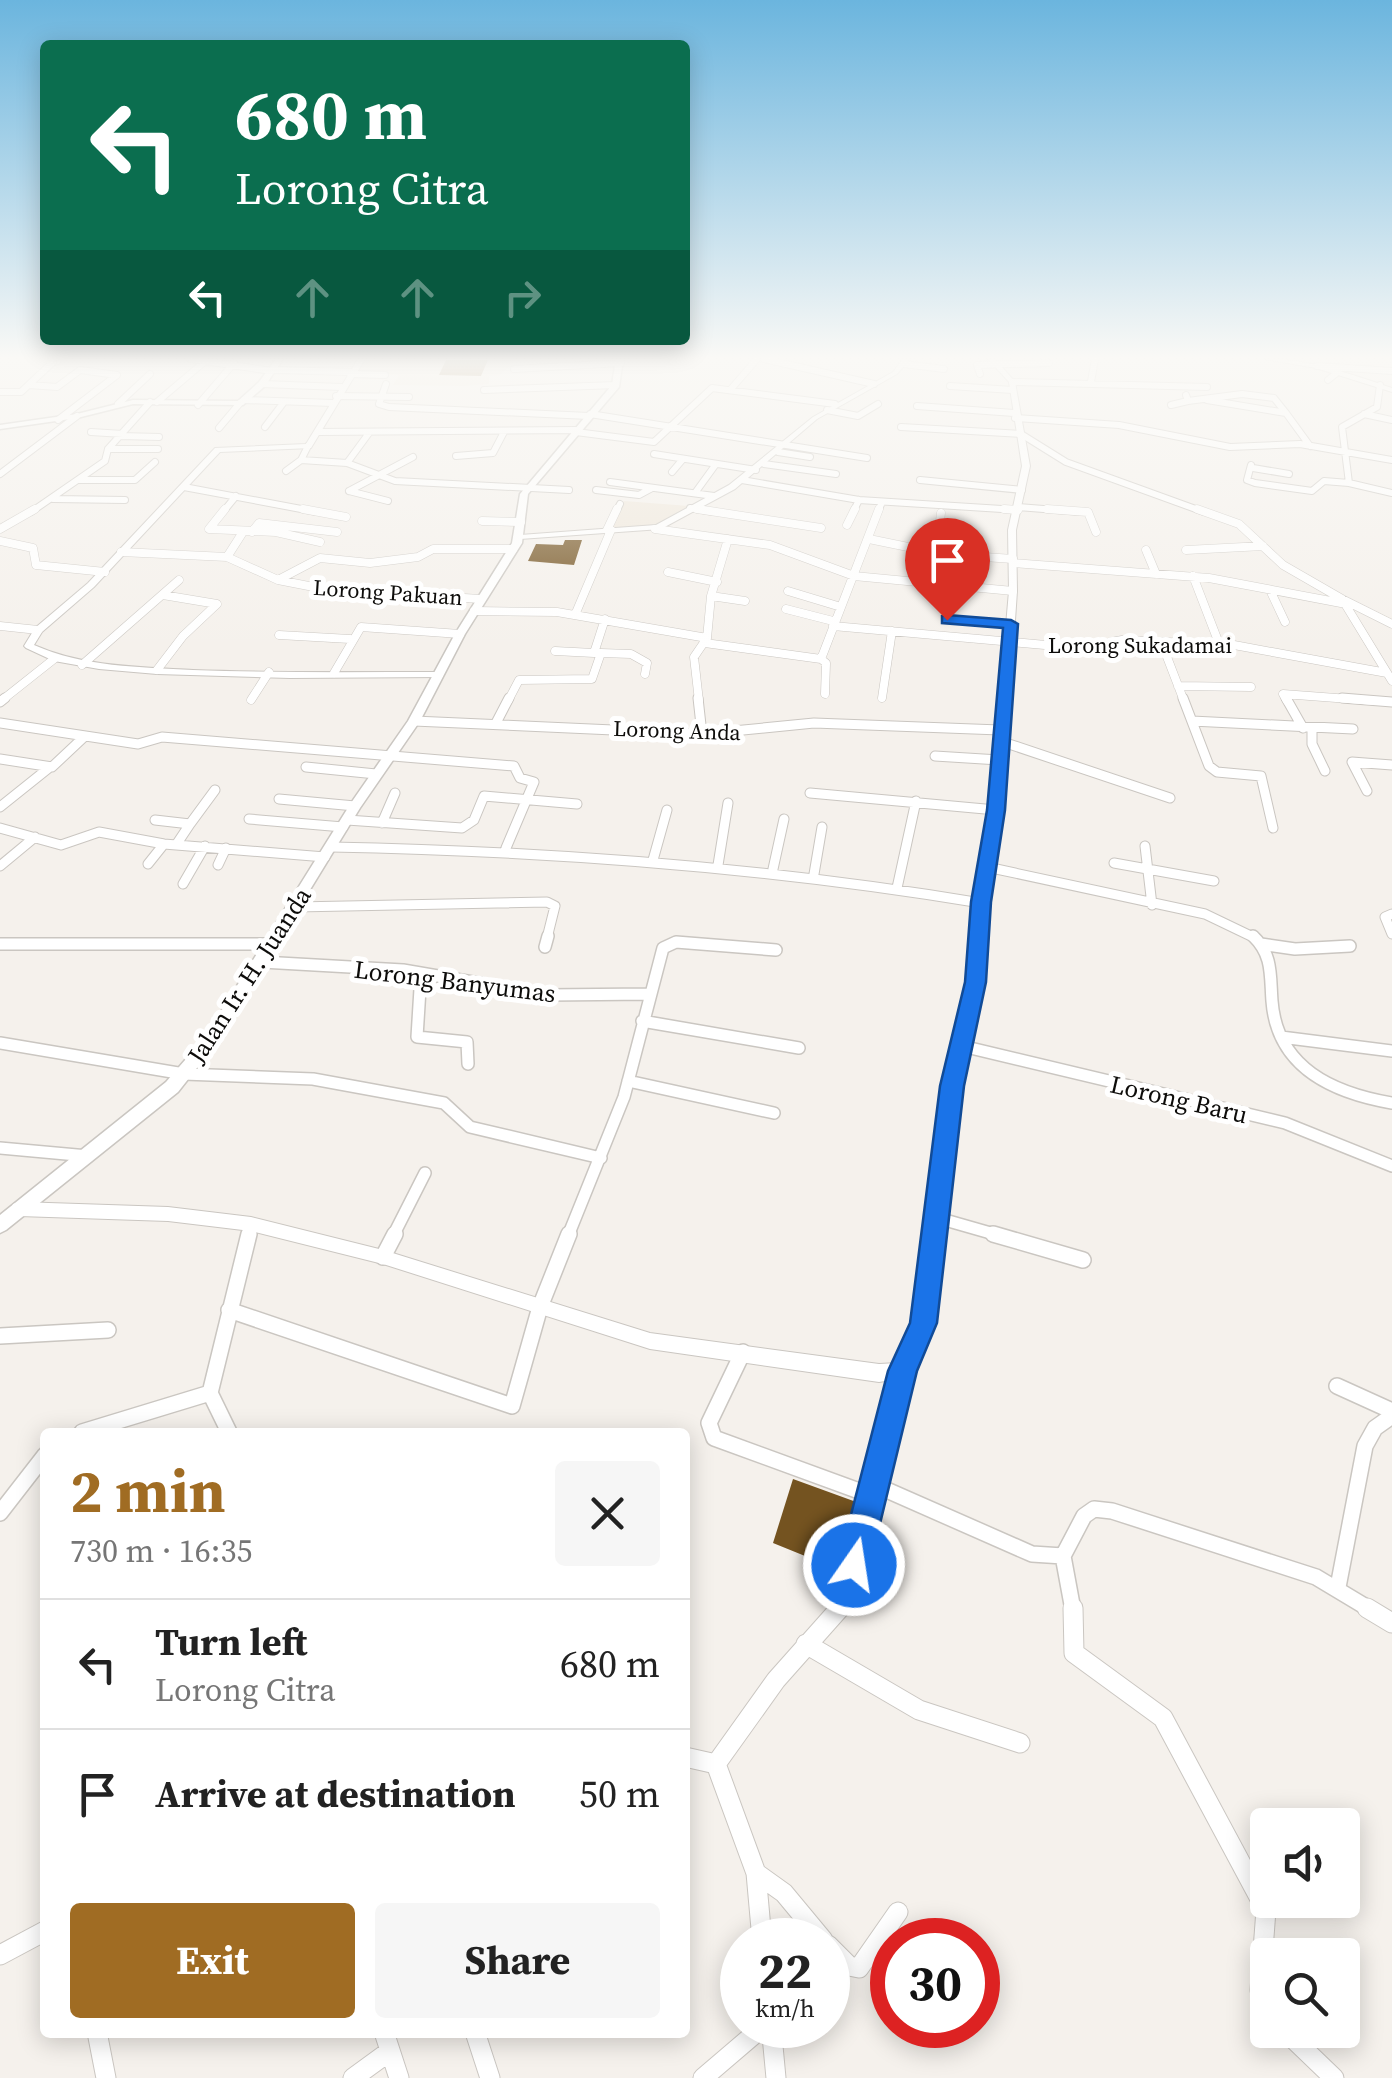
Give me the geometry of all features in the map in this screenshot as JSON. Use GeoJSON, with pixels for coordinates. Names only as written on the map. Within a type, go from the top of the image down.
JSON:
{"type":"FeatureCollection","features":[{"type":"Feature","properties":{"kind":"main road","name":"Jalan Ir. H. Juanda"},"geometry":{"type":"LineString","coordinates":[[0,1225],[184,1074],[262,962],[355,806],[414,721],[460,634],[516,543],[521,501],[528,487],[555,456]]}},
{"type":"Feature","properties":{"kind":"street"},"geometry":{"type":"LineString","coordinates":[[0,474],[25,456]]}},
{"type":"Feature","properties":{"kind":"street"},"geometry":{"type":"LineString","coordinates":[[0,529],[52,500],[105,461],[106,456]]}},
{"type":"Feature","properties":{"kind":"street"},"geometry":{"type":"LineString","coordinates":[[215,456],[104,572],[38,630],[30,650],[82,665],[158,670],[440,674]]}},
{"type":"Feature","properties":{"kind":"street"},"geometry":{"type":"LineString","coordinates":[[286,472],[303,456]]}},
{"type":"Feature","properties":{"kind":"street"},"geometry":{"type":"LineString","coordinates":[[347,463],[352,456]]}},
{"type":"Feature","properties":{"kind":"street"},"geometry":{"type":"LineString","coordinates":[[388,501],[349,491],[414,456]]}},
{"type":"Feature","properties":{"kind":"street"},"geometry":{"type":"LineString","coordinates":[[668,456],[836,474]]}},
{"type":"Feature","properties":{"kind":"street"},"geometry":{"type":"LineString","coordinates":[[654,529],[742,480],[773,456]]}},
{"type":"Feature","properties":{"kind":"street"},"geometry":{"type":"LineString","coordinates":[[803,456],[810,457]]}},
{"type":"Feature","properties":{"kind":"street"},"geometry":{"type":"LineString","coordinates":[[831,456],[868,458]]}},
{"type":"Feature","properties":{"kind":"street"},"geometry":{"type":"LineString","coordinates":[[716,1764],[806,1644],[846,1600],[903,1371],[924,1323],[952,1086],[976,982],[981,902],[996,810],[1024,456]]}},
{"type":"Feature","properties":{"kind":"street"},"geometry":{"type":"LineString","coordinates":[[1056,456],[1238,524],[1296,574],[1392,624]]}},
{"type":"Feature","properties":{"kind":"street"},"geometry":{"type":"LineString","coordinates":[[1345,456],[1348,483]]}},
{"type":"Feature","properties":{"kind":"street"},"geometry":{"type":"LineString","coordinates":[[0,458],[20,460]]}},
{"type":"Feature","properties":{"kind":"street"},"geometry":{"type":"LineString","coordinates":[[672,472],[683,458]]}},
{"type":"Feature","properties":{"kind":"street"},"geometry":{"type":"LineString","coordinates":[[301,460],[347,463],[400,481],[569,490]]}},
{"type":"Feature","properties":{"kind":"street"},"geometry":{"type":"LineString","coordinates":[[112,500],[155,462]]}},
{"type":"Feature","properties":{"kind":"street"},"geometry":{"type":"LineString","coordinates":[[695,493],[716,464]]}},
{"type":"Feature","properties":{"kind":"street"},"geometry":{"type":"LineString","coordinates":[[1289,474],[1252,467],[1249,482],[1317,490],[1324,481],[1392,493]]}},
{"type":"Feature","properties":{"kind":"street"},"geometry":{"type":"LineString","coordinates":[[80,480],[136,480]]}},
{"type":"Feature","properties":{"kind":"street"},"geometry":{"type":"LineString","coordinates":[[76,500],[100,480]]}},
{"type":"Feature","properties":{"kind":"street"},"geometry":{"type":"LineString","coordinates":[[742,480],[858,500],[1088,512],[1096,532]]}},
{"type":"Feature","properties":{"kind":"street"},"geometry":{"type":"LineString","coordinates":[[920,480],[1022,490]]}},
{"type":"Feature","properties":{"kind":"street"},"geometry":{"type":"LineString","coordinates":[[610,482],[714,496]]}},
{"type":"Feature","properties":{"kind":"street"},"geometry":{"type":"LineString","coordinates":[[184,488],[346,517]]}},
{"type":"Feature","properties":{"kind":"street"},"geometry":{"type":"LineString","coordinates":[[596,490],[639,494],[652,488]]}},
{"type":"Feature","properties":{"kind":"street"},"geometry":{"type":"LineString","coordinates":[[1294,500],[1299,489]]}},
{"type":"Feature","properties":{"kind":"street"},"geometry":{"type":"LineString","coordinates":[[236,496],[208,528],[286,533],[320,542]]}},
{"type":"Feature","properties":{"kind":"street"},"geometry":{"type":"LineString","coordinates":[[52,500],[125,500]]}},
{"type":"Feature","properties":{"kind":"street"},"geometry":{"type":"LineString","coordinates":[[847,525],[858,500]]}},
{"type":"Feature","properties":{"kind":"street"},"geometry":{"type":"LineString","coordinates":[[825,694],[826,663],[820,659],[882,502]]}},
{"type":"Feature","properties":{"kind":"street"},"geometry":{"type":"LineString","coordinates":[[227,557],[274,503]]}},
{"type":"Feature","properties":{"kind":"street"},"geometry":{"type":"LineString","coordinates":[[575,615],[620,504]]}},
{"type":"Feature","properties":{"kind":"street"},"geometry":{"type":"LineString","coordinates":[[690,508],[821,528]]}},
{"type":"Feature","properties":{"kind":"street"},"geometry":{"type":"LineString","coordinates":[[936,552],[941,514]]}},
{"type":"Feature","properties":{"kind":"street"},"geometry":{"type":"LineString","coordinates":[[482,521],[521,522]]}},
{"type":"Feature","properties":{"kind":"street"},"geometry":{"type":"LineString","coordinates":[[259,523],[338,532]]}},
{"type":"Feature","properties":{"kind":"street"},"geometry":{"type":"LineString","coordinates":[[278,580],[320,558],[370,563],[418,557],[433,549],[609,530],[654,529],[777,546],[854,576],[1013,591]]}},
{"type":"Feature","properties":{"kind":"street"},"geometry":{"type":"LineString","coordinates":[[702,734],[694,658],[706,640],[711,596],[728,539]]}},
{"type":"Feature","properties":{"kind":"street"},"geometry":{"type":"LineString","coordinates":[[0,540],[34,548],[36,565],[104,572]]}},
{"type":"Feature","properties":{"kind":"street"},"geometry":{"type":"LineString","coordinates":[[869,540],[1013,561],[1194,576],[1347,602],[1392,614]]}},
{"type":"Feature","properties":{"kind":"street"},"geometry":{"type":"LineString","coordinates":[[1186,550],[1263,546]]}},
{"type":"Feature","properties":{"kind":"street"},"geometry":{"type":"LineString","coordinates":[[1146,550],[1156,574]]}},
{"type":"Feature","properties":{"kind":"street","name":"Lorong Pakuan"},"geometry":{"type":"LineString","coordinates":[[121,552],[227,557],[278,580],[330,590],[605,619],[820,659]]}},
{"type":"Feature","properties":{"kind":"street"},"geometry":{"type":"LineString","coordinates":[[168,555],[169,566]]}},
{"type":"Feature","properties":{"kind":"street"},"geometry":{"type":"LineString","coordinates":[[668,572],[717,582]]}},
{"type":"Feature","properties":{"kind":"street"},"geometry":{"type":"LineString","coordinates":[[1194,576],[1220,646]]}},
{"type":"Feature","properties":{"kind":"street"},"geometry":{"type":"LineString","coordinates":[[82,665],[180,580]]}},
{"type":"Feature","properties":{"kind":"street"},"geometry":{"type":"LineString","coordinates":[[1270,590],[1285,622]]}},
{"type":"Feature","properties":{"kind":"street"},"geometry":{"type":"LineString","coordinates":[[788,591],[841,607]]}},
{"type":"Feature","properties":{"kind":"street"},"geometry":{"type":"LineString","coordinates":[[158,670],[182,636],[217,604],[164,595]]}},
{"type":"Feature","properties":{"kind":"street"},"geometry":{"type":"LineString","coordinates":[[711,596],[745,601]]}},
{"type":"Feature","properties":{"kind":"street"},"geometry":{"type":"LineString","coordinates":[[946,602],[947,620],[1011,624]]}},
{"type":"Feature","properties":{"kind":"street"},"geometry":{"type":"LineString","coordinates":[[1347,602],[1390,677]]}},
{"type":"Feature","properties":{"kind":"street","name":"Lorong Sukadamai"},"geometry":{"type":"LineString","coordinates":[[786,609],[833,623],[892,631],[1079,648],[1122,640],[1244,646],[1390,677]]}},
{"type":"Feature","properties":{"kind":"street"},"geometry":{"type":"LineString","coordinates":[[496,723],[519,680],[588,682],[605,619]]}},
{"type":"Feature","properties":{"kind":"street"},"geometry":{"type":"LineString","coordinates":[[0,626],[38,630]]}},
{"type":"Feature","properties":{"kind":"street"},"geometry":{"type":"LineString","coordinates":[[334,673],[357,628],[460,634]]}},
{"type":"Feature","properties":{"kind":"street"},"geometry":{"type":"LineString","coordinates":[[882,698],[892,631]]}},
{"type":"Feature","properties":{"kind":"street"},"geometry":{"type":"LineString","coordinates":[[279,635],[350,639]]}},
{"type":"Feature","properties":{"kind":"street"},"geometry":{"type":"LineString","coordinates":[[1162,644],[1211,770],[1262,776],[1274,828]]}},
{"type":"Feature","properties":{"kind":"street"},"geometry":{"type":"LineString","coordinates":[[555,651],[641,657],[647,662],[645,674]]}},
{"type":"Feature","properties":{"kind":"street"},"geometry":{"type":"LineString","coordinates":[[0,702],[54,659]]}},
{"type":"Feature","properties":{"kind":"street"},"geometry":{"type":"LineString","coordinates":[[251,700],[269,672]]}},
{"type":"Feature","properties":{"kind":"street"},"geometry":{"type":"LineString","coordinates":[[1178,686],[1251,687]]}},
{"type":"Feature","properties":{"kind":"street"},"geometry":{"type":"LineString","coordinates":[[1325,771],[1307,728],[1283,694],[1392,702]]}},
{"type":"Feature","properties":{"kind":"street","name":"Lorong Anda"},"geometry":{"type":"LineString","coordinates":[[414,721],[702,734],[814,723],[1000,735],[1170,798]]}},
{"type":"Feature","properties":{"kind":"street"},"geometry":{"type":"LineString","coordinates":[[1192,721],[1353,729]]}},
{"type":"Feature","properties":{"kind":"street"},"geometry":{"type":"LineString","coordinates":[[0,723],[138,744],[162,737],[514,766],[520,778],[534,782],[506,848]]}},
{"type":"Feature","properties":{"kind":"street"},"geometry":{"type":"LineString","coordinates":[[0,808],[85,736]]}},
{"type":"Feature","properties":{"kind":"street"},"geometry":{"type":"LineString","coordinates":[[936,756],[1000,760]]}},
{"type":"Feature","properties":{"kind":"street"},"geometry":{"type":"LineString","coordinates":[[0,759],[50,768]]}},
{"type":"Feature","properties":{"kind":"street"},"geometry":{"type":"LineString","coordinates":[[1367,790],[1352,762],[1392,766]]}},
{"type":"Feature","properties":{"kind":"street"},"geometry":{"type":"LineString","coordinates":[[306,767],[376,774]]}},
{"type":"Feature","properties":{"kind":"street"},"geometry":{"type":"LineString","coordinates":[[148,864],[190,824],[214,790]]}},
{"type":"Feature","properties":{"kind":"street"},"geometry":{"type":"LineString","coordinates":[[382,823],[395,793]]}},
{"type":"Feature","properties":{"kind":"street"},"geometry":{"type":"LineString","coordinates":[[810,793],[996,810]]}},
{"type":"Feature","properties":{"kind":"street"},"geometry":{"type":"LineString","coordinates":[[249,819],[462,828],[474,820],[481,798],[577,804]]}},
{"type":"Feature","properties":{"kind":"street"},"geometry":{"type":"LineString","coordinates":[[280,799],[355,806]]}},
{"type":"Feature","properties":{"kind":"street"},"geometry":{"type":"LineString","coordinates":[[898,888],[916,800]]}},
{"type":"Feature","properties":{"kind":"street"},"geometry":{"type":"LineString","coordinates":[[718,865],[728,803]]}},
{"type":"Feature","properties":{"kind":"street"},"geometry":{"type":"LineString","coordinates":[[653,860],[668,810]]}},
{"type":"Feature","properties":{"kind":"street"},"geometry":{"type":"LineString","coordinates":[[773,869],[784,819]]}},
{"type":"Feature","properties":{"kind":"street"},"geometry":{"type":"LineString","coordinates":[[155,820],[190,824]]}},
{"type":"Feature","properties":{"kind":"street"},"geometry":{"type":"LineString","coordinates":[[814,874],[822,826]]}},
{"type":"Feature","properties":{"kind":"street"},"geometry":{"type":"LineString","coordinates":[[0,828],[60,845],[98,832],[170,844],[328,852],[506,848],[773,869],[981,902]]}},
{"type":"Feature","properties":{"kind":"street"},"geometry":{"type":"LineString","coordinates":[[0,866],[35,837]]}},
{"type":"Feature","properties":{"kind":"street"},"geometry":{"type":"LineString","coordinates":[[183,884],[205,846]]}},
{"type":"Feature","properties":{"kind":"street"},"geometry":{"type":"LineString","coordinates":[[1145,846],[1151,870],[1152,904]]}},
{"type":"Feature","properties":{"kind":"street"},"geometry":{"type":"LineString","coordinates":[[218,864],[226,848]]}},
{"type":"Feature","properties":{"kind":"street"},"geometry":{"type":"LineString","coordinates":[[1114,864],[1214,880]]}},
{"type":"Feature","properties":{"kind":"street"},"geometry":{"type":"LineString","coordinates":[[987,866],[1229,924],[1261,944],[1295,949],[1350,946]]}},
{"type":"Feature","properties":{"kind":"street"},"geometry":{"type":"LineString","coordinates":[[296,907],[547,902],[555,906],[545,947]]}},
{"type":"Feature","properties":{"kind":"street"},"geometry":{"type":"LineString","coordinates":[[1392,914],[1385,917],[1392,934]]}},
{"type":"Feature","properties":{"kind":"street"},"geometry":{"type":"LineString","coordinates":[[229,1310],[512,1406],[540,1307],[628,1082],[649,994],[667,943],[776,950]]}},
{"type":"Feature","properties":{"kind":"street"},"geometry":{"type":"LineString","coordinates":[[0,944],[273,944]]}},
{"type":"Feature","properties":{"kind":"street"},"geometry":{"type":"LineString","coordinates":[[1261,944],[1273,974],[1272,999],[1281,1037],[1299,1066],[1324,1086],[1356,1098],[1392,1103]]}},
{"type":"Feature","properties":{"kind":"street","name":"Lorong Banyumas"},"geometry":{"type":"LineString","coordinates":[[262,962],[421,974],[548,995],[649,994]]}},
{"type":"Feature","properties":{"kind":"street"},"geometry":{"type":"LineString","coordinates":[[421,974],[416,1037],[467,1042],[468,1064]]}},
{"type":"Feature","properties":{"kind":"street"},"geometry":{"type":"LineString","coordinates":[[642,1021],[799,1048]]}},
{"type":"Feature","properties":{"kind":"street"},"geometry":{"type":"LineString","coordinates":[[1281,1037],[1392,1051]]}},
{"type":"Feature","properties":{"kind":"street"},"geometry":{"type":"LineString","coordinates":[[0,1043],[184,1074],[312,1078],[444,1103],[470,1128],[601,1158]]}},
{"type":"Feature","properties":{"kind":"street","name":"Lorong Baru"},"geometry":{"type":"LineString","coordinates":[[962,1046],[1285,1123],[1392,1166]]}},
{"type":"Feature","properties":{"kind":"street"},"geometry":{"type":"LineString","coordinates":[[628,1082],[774,1113]]}},
{"type":"Feature","properties":{"kind":"street"},"geometry":{"type":"LineString","coordinates":[[0,1148],[88,1156]]}},
{"type":"Feature","properties":{"kind":"street"},"geometry":{"type":"LineString","coordinates":[[383,1257],[425,1172]]}},
{"type":"Feature","properties":{"kind":"street"},"geometry":{"type":"LineString","coordinates":[[19,1209],[168,1214],[251,1224],[383,1257],[650,1341],[879,1373],[903,1371]]}},
{"type":"Feature","properties":{"kind":"street"},"geometry":{"type":"LineString","coordinates":[[938,1218],[1083,1260]]}},
{"type":"Feature","properties":{"kind":"street"},"geometry":{"type":"LineString","coordinates":[[227,1428],[210,1393],[251,1224]]}},
{"type":"Feature","properties":{"kind":"street"},"geometry":{"type":"LineString","coordinates":[[0,1336],[108,1330]]}},
{"type":"Feature","properties":{"kind":"street"},"geometry":{"type":"LineString","coordinates":[[743,1352],[709,1422],[714,1438],[872,1489],[1032,1554],[1063,1556]]}},
{"type":"Feature","properties":{"kind":"street"},"geometry":{"type":"LineString","coordinates":[[1337,1386],[1392,1414],[1375,1428],[1366,1446],[1338,1587]]}},
{"type":"Feature","properties":{"kind":"street"},"geometry":{"type":"LineString","coordinates":[[91,1428],[210,1393]]}},
{"type":"Feature","properties":{"kind":"street"},"geometry":{"type":"LineString","coordinates":[[0,1513],[40,1462]]}},
{"type":"Feature","properties":{"kind":"street"},"geometry":{"type":"LineString","coordinates":[[1269,1938],[1266,1910],[1163,1718],[1148,1702],[1086,1666],[1074,1653],[1075,1621],[1063,1556],[1084,1516],[1094,1509],[1112,1511],[1338,1587],[1392,1623]]}},
{"type":"Feature","properties":{"kind":"street"},"geometry":{"type":"LineString","coordinates":[[806,1644],[920,1710],[1020,1743]]}},
{"type":"Feature","properties":{"kind":"street"},"geometry":{"type":"LineString","coordinates":[[690,1758],[716,1764]]}},
{"type":"Feature","properties":{"kind":"street"},"geometry":{"type":"LineString","coordinates":[[716,1764],[756,1873],[760,1918]]}},
{"type":"Feature","properties":{"kind":"street"},"geometry":{"type":"LineString","coordinates":[[756,1873],[784,1893],[805,1918]]}},
{"type":"Feature","properties":{"kind":"street"},"geometry":{"type":"LineString","coordinates":[[850,1966],[859,1968],[898,1912]]}},
{"type":"Feature","properties":{"kind":"street"},"geometry":{"type":"LineString","coordinates":[[0,1955],[40,1934]]}},
{"type":"Feature","properties":{"kind":"street"},"geometry":{"type":"LineString","coordinates":[[98,2038],[106,2078]]}},
{"type":"Feature","properties":{"kind":"street"},"geometry":{"type":"LineString","coordinates":[[477,2038],[490,2078]]}},
{"type":"Feature","properties":{"kind":"street"},"geometry":{"type":"LineString","coordinates":[[354,2078],[387,2042]]}},
{"type":"Feature","properties":{"kind":"street"},"geometry":{"type":"LineString","coordinates":[[387,2042],[398,2078]]}},
{"type":"Feature","properties":{"kind":"street"},"geometry":{"type":"LineString","coordinates":[[704,2078],[740,2048]]}},
{"type":"Feature","properties":{"kind":"street"},"geometry":{"type":"LineString","coordinates":[[771,2048],[776,2078]]}},
{"type":"Feature","properties":{"kind":"street"},"geometry":{"type":"LineString","coordinates":[[1299,2048],[1316,2068],[1334,2078]]}},
{"type":"Feature","properties":{"kind":"shaded area"},"geometry":{"type":"Polygon","coordinates":[[[624,501],[689,506],[657,527],[610,528],[624,501]]]}},
{"type":"Feature","properties":{"kind":"building"},"geometry":{"type":"Polygon","coordinates":[[[565,540],[582,540],[574,565],[528,561],[536,544],[563,545],[565,540]]]}},
{"type":"Feature","properties":{"kind":"building"},"geometry":{"type":"Polygon","coordinates":[[[793,1479],[859,1503],[842,1571],[773,1543],[793,1479]]]}},
{"type":"Feature","properties":{"kind":"route"},"geometry":{"type":"LineString","coordinates":[[854,1565],[903,1371],[924,1323],[952,1086],[976,982],[981,902],[996,810],[1011,624],[947,620]]}}]}
